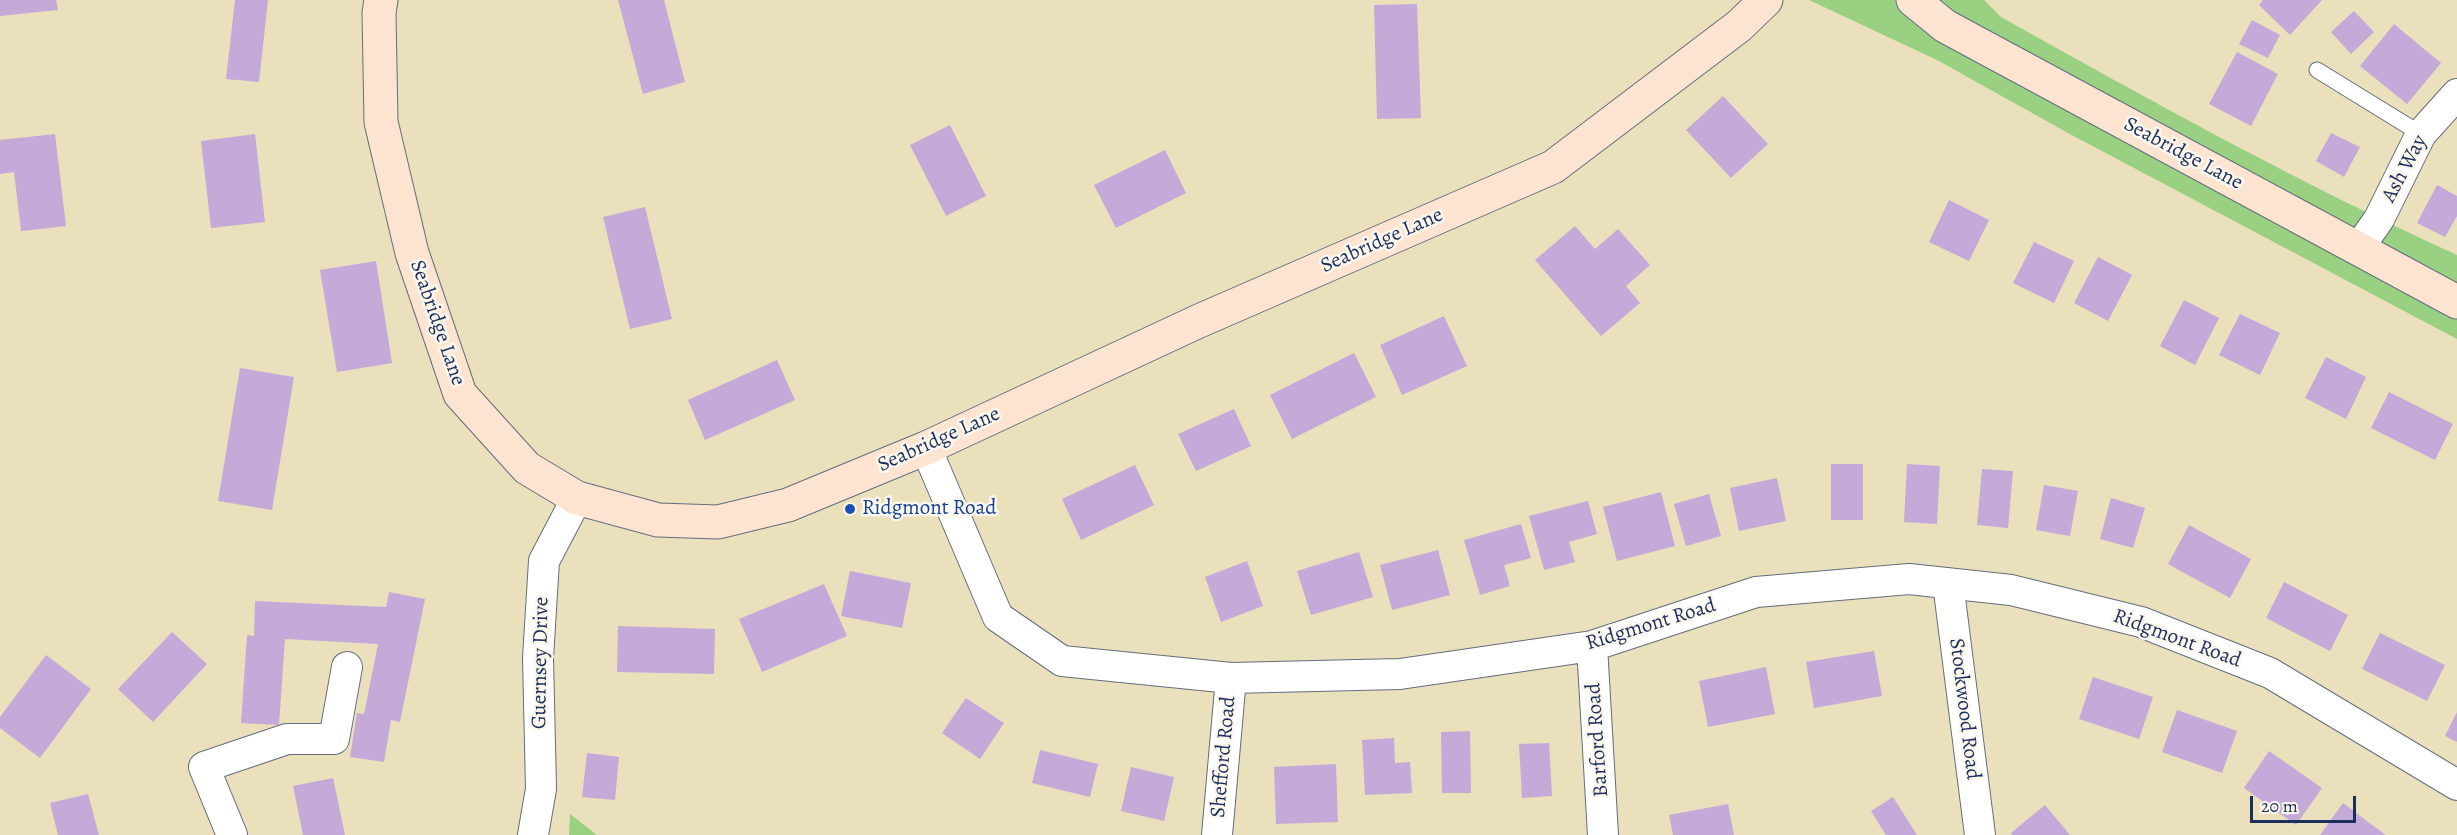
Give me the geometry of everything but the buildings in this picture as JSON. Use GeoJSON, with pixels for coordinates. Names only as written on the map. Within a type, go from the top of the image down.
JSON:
{"type":"FeatureCollection","features":[{"type":"Feature","properties":{"kind":"street","name":"Seabridge Lane"},"geometry":{"type":"LineString","coordinates":[[381,0],[379,13],[381,122],[412,253],[460,394],[527,468],[577,498],[658,520],[718,522],[788,505],[926,448],[1199,321],[1553,167],[1739,26],[1766,0]]}},
{"type":"Feature","properties":{"kind":"street","name":"Seabridge Lane"},"geometry":{"type":"LineString","coordinates":[[1913,0],[1945,26],[2457,302]]}},
{"type":"Feature","properties":{"kind":"street","name":"Ash Way"},"geometry":{"type":"LineString","coordinates":[[2358,249],[2379,219],[2421,134],[2457,94]]}},
{"type":"Feature","properties":{"kind":"street","name":"Ridgmont Road"},"geometry":{"type":"LineString","coordinates":[[926,448],[998,617],[1062,661],[1231,678],[1400,674],[1592,646],[1756,592],[1909,579],[2011,590],[2141,622],[2270,673],[2457,785]]}},
{"type":"Feature","properties":{"kind":"street","name":"Guernsey Drive"},"geometry":{"type":"LineString","coordinates":[[533,835],[541,789],[538,658],[544,561],[577,498]]}},
{"type":"Feature","properties":{"kind":"street","name":"Stockwood Road"},"geometry":{"type":"LineString","coordinates":[[1948,583],[1980,835]]}},
{"type":"Feature","properties":{"kind":"street","name":"Barford Road"},"geometry":{"type":"LineString","coordinates":[[1592,646],[1603,835]]}},
{"type":"Feature","properties":{"kind":"street"},"geometry":{"type":"LineString","coordinates":[[232,835],[204,767],[287,739],[334,740],[347,667]]}},
{"type":"Feature","properties":{"kind":"street","name":"Shefford Road"},"geometry":{"type":"LineString","coordinates":[[1217,835],[1231,678]]}},
{"type":"Feature","properties":{"kind":"lane"},"geometry":{"type":"LineString","coordinates":[[2317,70],[2421,134]]}},
{"type":"Feature","properties":{"kind":"green space"},"geometry":{"type":"Polygon","coordinates":[[[1809,0],[1984,0],[2001,17],[2170,110],[2341,200],[2457,255],[2457,339],[2068,133],[1937,60],[1809,0]]]}},
{"type":"Feature","properties":{"kind":"green space"},"geometry":{"type":"Polygon","coordinates":[[[570,814],[597,835],[569,835],[570,814]]]}},
{"type":"Feature","properties":{"kind":"place","name":"Ridgmont Road"},"geometry":{"type":"Point","coordinates":[850,509]}}]}
